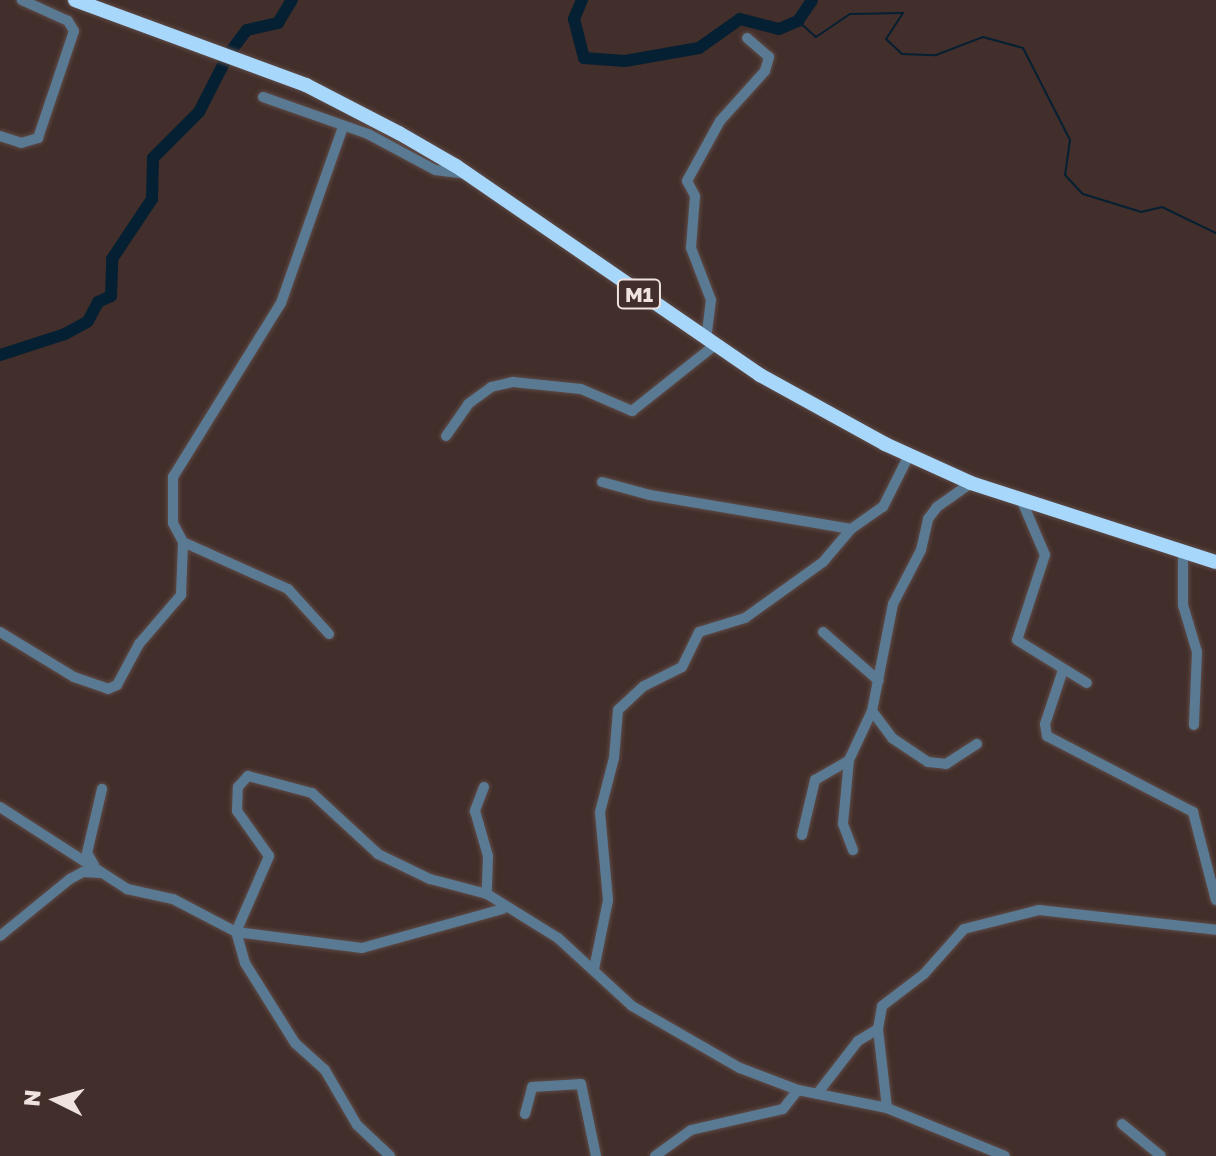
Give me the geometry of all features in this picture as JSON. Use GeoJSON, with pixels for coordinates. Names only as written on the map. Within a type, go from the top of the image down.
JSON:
{"type":"FeatureCollection","features":[{"type":"Feature","properties":{"kind":"highway","name":"M1"},"geometry":{"type":"LineString","coordinates":[[75,0],[306,85],[468,174],[760,375],[909,455],[971,483],[1216,562]]}},
{"type":"Feature","properties":{"kind":"street"},"geometry":{"type":"LineString","coordinates":[[0,136],[21,143],[38,138],[74,31],[68,21],[22,0]]}},
{"type":"Feature","properties":{"kind":"street"},"geometry":{"type":"LineString","coordinates":[[446,436],[468,404],[491,387],[513,382],[581,389],[632,411],[710,342],[711,300],[691,248],[695,196],[687,181],[720,121],[765,71],[769,57],[747,38]]}},
{"type":"Feature","properties":{"kind":"street"},"geometry":{"type":"LineString","coordinates":[[263,97],[368,134],[435,170],[468,174]]}},
{"type":"Feature","properties":{"kind":"street"},"geometry":{"type":"LineString","coordinates":[[0,632],[74,677],[108,689],[117,685],[139,644],[181,595],[183,542],[173,523],[173,477],[281,303],[343,127]]}},
{"type":"Feature","properties":{"kind":"street"},"geometry":{"type":"LineString","coordinates":[[594,969],[608,900],[600,812],[614,758],[618,710],[644,686],[682,667],[699,632],[759,609],[823,562],[851,529],[883,507],[909,455]]}},
{"type":"Feature","properties":{"kind":"street"},"geometry":{"type":"LineString","coordinates":[[602,482],[650,495],[851,529]]}},
{"type":"Feature","properties":{"kind":"street"},"geometry":{"type":"LineString","coordinates":[[853,850],[843,824],[849,760],[872,711],[893,604],[921,550],[928,519],[937,507],[971,483]]}},
{"type":"Feature","properties":{"kind":"street"},"geometry":{"type":"LineString","coordinates":[[1021,499],[1045,555],[1017,640],[1087,683]]}},
{"type":"Feature","properties":{"kind":"street"},"geometry":{"type":"LineString","coordinates":[[183,542],[288,589],[329,634]]}},
{"type":"Feature","properties":{"kind":"street"},"geometry":{"type":"LineString","coordinates":[[1183,552],[1183,605],[1197,652],[1194,725]]}},
{"type":"Feature","properties":{"kind":"street"},"geometry":{"type":"LineString","coordinates":[[823,632],[879,681]]}},
{"type":"Feature","properties":{"kind":"street"},"geometry":{"type":"LineString","coordinates":[[1063,670],[1045,724],[1047,736],[1193,812],[1216,900]]}},
{"type":"Feature","properties":{"kind":"street"},"geometry":{"type":"LineString","coordinates":[[872,711],[892,738],[928,762],[946,764],[977,744]]}},
{"type":"Feature","properties":{"kind":"street"},"geometry":{"type":"LineString","coordinates":[[802,835],[815,780],[849,760]]}},
{"type":"Feature","properties":{"kind":"street"},"geometry":{"type":"LineString","coordinates":[[390,1156],[357,1125],[325,1070],[295,1043],[245,963],[236,932],[269,856],[237,811],[238,787],[248,776],[312,793],[378,854],[430,879],[487,894],[503,909],[558,938],[632,1006],[689,1040],[798,1090],[887,1108],[1005,1156]]}},
{"type":"Feature","properties":{"kind":"street"},"geometry":{"type":"LineString","coordinates":[[484,787],[475,811],[488,856],[487,894]]}},
{"type":"Feature","properties":{"kind":"street"},"geometry":{"type":"LineString","coordinates":[[100,873],[87,853],[102,789]]}},
{"type":"Feature","properties":{"kind":"street"},"geometry":{"type":"LineString","coordinates":[[0,807],[127,889],[173,899],[236,932],[362,948],[503,909]]}},
{"type":"Feature","properties":{"kind":"street"},"geometry":{"type":"LineString","coordinates":[[0,936],[76,875],[100,873]]}},
{"type":"Feature","properties":{"kind":"street"},"geometry":{"type":"LineString","coordinates":[[887,1108],[878,1029],[882,1006],[924,974],[964,929],[1039,910],[1216,930]]}},
{"type":"Feature","properties":{"kind":"street"},"geometry":{"type":"LineString","coordinates":[[817,1094],[858,1041],[878,1029]]}},
{"type":"Feature","properties":{"kind":"street"},"geometry":{"type":"LineString","coordinates":[[525,1114],[532,1087],[581,1084],[596,1156]]}},
{"type":"Feature","properties":{"kind":"street"},"geometry":{"type":"LineString","coordinates":[[655,1156],[691,1130],[783,1109],[798,1090]]}},
{"type":"Feature","properties":{"kind":"street"},"geometry":{"type":"LineString","coordinates":[[1122,1124],[1161,1156]]}},
{"type":"Feature","properties":{"kind":"waterway"},"geometry":{"type":"LineString","coordinates":[[231,51],[247,30],[278,23],[292,0]]}},
{"type":"Feature","properties":{"kind":"waterway"},"geometry":{"type":"LineString","coordinates":[[582,0],[574,19],[584,58],[625,61],[699,48],[740,19],[779,29],[798,21],[812,0]]}},
{"type":"Feature","properties":{"kind":"waterway"},"geometry":{"type":"LineString","coordinates":[[798,21],[816,37],[850,14],[903,13],[886,39],[902,54],[936,55],[983,37],[1023,48],[1070,140],[1065,175],[1083,194],[1141,212],[1162,207],[1216,233]]}},
{"type":"Feature","properties":{"kind":"waterway"},"geometry":{"type":"LineString","coordinates":[[0,355],[65,334],[88,321],[98,302],[111,296],[112,259],[152,199],[153,158],[199,112],[225,61]]}}]}
